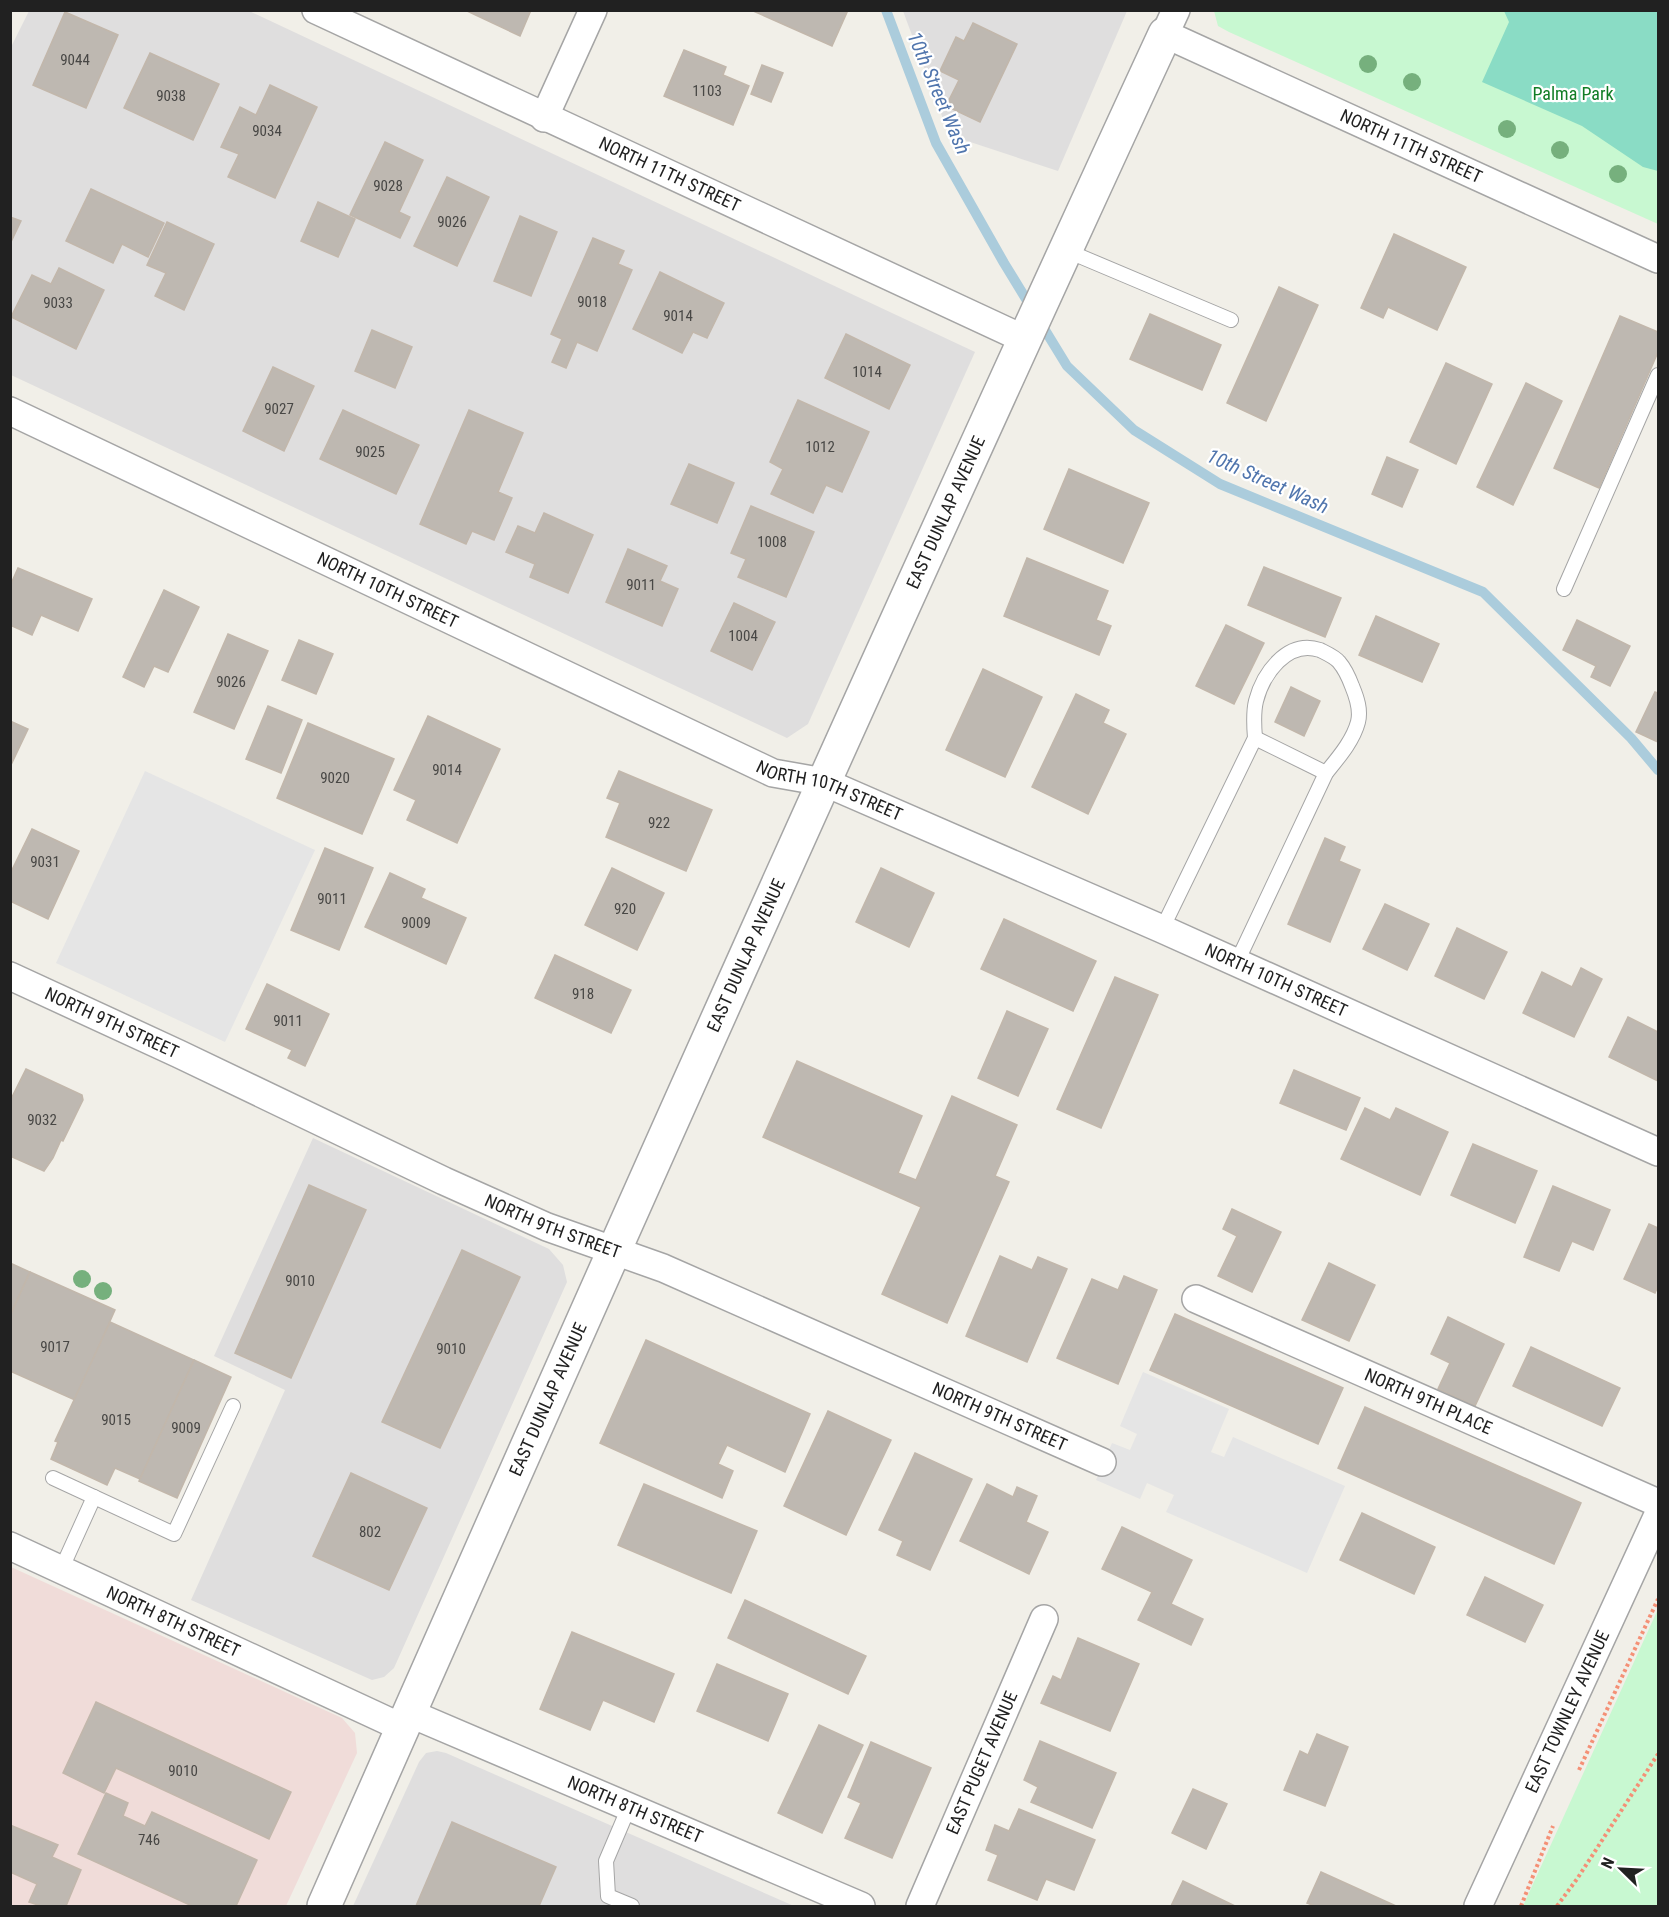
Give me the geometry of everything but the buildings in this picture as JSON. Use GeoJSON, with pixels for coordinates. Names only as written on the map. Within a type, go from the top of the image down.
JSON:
{"type":"FeatureCollection","features":[{"type":"Feature","properties":{"kind":"street","name":"NORTH 11TH STREET"},"geometry":{"type":"LineString","coordinates":[[316,10],[544,118],[1024,339]]}},
{"type":"Feature","properties":{"kind":"street"},"geometry":{"type":"LineString","coordinates":[[544,118],[593,10]]}},
{"type":"Feature","properties":{"kind":"street","name":"NORTH 11TH STREET"},"geometry":{"type":"LineString","coordinates":[[1170,22],[1659,260]]}},
{"type":"Feature","properties":{"kind":"street","name":"EAST DUNLAP AVENUE"},"geometry":{"type":"LineString","coordinates":[[324,1906],[824,782],[1170,22]]}},
{"type":"Feature","properties":{"kind":"street","name":"NORTH 10TH STREET"},"geometry":{"type":"LineString","coordinates":[[10,411],[773,772],[824,782],[1237,962],[1659,1152]]}},
{"type":"Feature","properties":{"kind":"street","name":"NORTH 9TH STREET"},"geometry":{"type":"LineString","coordinates":[[10,976],[444,1181],[547,1227],[663,1268],[1102,1462]]}},
{"type":"Feature","properties":{"kind":"street","name":"NORTH 9TH PLACE"},"geometry":{"type":"LineString","coordinates":[[1196,1299],[1659,1503]]}},
{"type":"Feature","properties":{"kind":"street","name":"EAST TOWNLEY AVENUE"},"geometry":{"type":"LineString","coordinates":[[1478,1906],[1659,1515]]}},
{"type":"Feature","properties":{"kind":"street","name":"NORTH 8TH STREET"},"geometry":{"type":"LineString","coordinates":[[10,1546],[406,1720],[629,1807],[853,1905]]}},
{"type":"Feature","properties":{"kind":"street","name":"EAST PUGET AVENUE"},"geometry":{"type":"LineString","coordinates":[[920,1906],[1044,1619]]}},
{"type":"Feature","properties":{"kind":"lane"},"geometry":{"type":"LineString","coordinates":[[1065,250],[1231,320]]}},
{"type":"Feature","properties":{"kind":"lane"},"geometry":{"type":"LineString","coordinates":[[1564,589],[1659,375]]}},
{"type":"Feature","properties":{"kind":"lane"},"geometry":{"type":"LineString","coordinates":[[1162,929],[1255,738],[1256,701],[1266,678],[1276,662],[1301,648],[1313,648],[1324,652],[1339,661],[1355,693],[1360,711],[1358,724],[1326,773],[1237,962]]}},
{"type":"Feature","properties":{"kind":"lane"},"geometry":{"type":"LineString","coordinates":[[1255,738],[1326,773]]}},
{"type":"Feature","properties":{"kind":"lane"},"geometry":{"type":"LineString","coordinates":[[53,1478],[174,1534],[233,1406]]}},
{"type":"Feature","properties":{"kind":"lane"},"geometry":{"type":"LineString","coordinates":[[62,1570],[94,1497]]}},
{"type":"Feature","properties":{"kind":"lane"},"geometry":{"type":"LineString","coordinates":[[629,1807],[606,1861],[608,1896],[632,1906]]}},
{"type":"Feature","properties":{"kind":"path"},"geometry":{"type":"LineString","coordinates":[[1577,1773],[1659,1599]]}},
{"type":"Feature","properties":{"kind":"path"},"geometry":{"type":"LineString","coordinates":[[1557,1906],[1659,1754]]}},
{"type":"Feature","properties":{"kind":"path"},"geometry":{"type":"LineString","coordinates":[[1521,1906],[1557,1816]]}},
{"type":"Feature","properties":{"kind":"shaded area"},"geometry":{"type":"Polygon","coordinates":[[[29,11],[249,11],[975,352],[808,724],[787,738],[11,375],[10,49],[29,11]]]}},
{"type":"Feature","properties":{"kind":"shaded area"},"geometry":{"type":"Polygon","coordinates":[[[903,11],[1127,11],[1058,171],[949,135],[903,11]]]}},
{"type":"Feature","properties":{"kind":"shaded area"},"geometry":{"type":"Polygon","coordinates":[[[145,771],[315,850],[225,1042],[56,963],[145,771]]]}},
{"type":"Feature","properties":{"kind":"shaded area"},"geometry":{"type":"Polygon","coordinates":[[[313,1138],[549,1249],[563,1265],[567,1282],[394,1668],[384,1677],[372,1680],[191,1600],[285,1390],[214,1356],[313,1138]]]}},
{"type":"Feature","properties":{"kind":"shaded area"},"geometry":{"type":"Polygon","coordinates":[[[1143,1372],[1229,1409],[1211,1452],[1224,1457],[1233,1437],[1345,1486],[1307,1573],[1166,1512],[1174,1495],[1147,1483],[1140,1499],[1096,1480],[1112,1443],[1130,1450],[1137,1434],[1120,1426],[1143,1372]]]}},
{"type":"Feature","properties":{"kind":"shaded area"},"geometry":{"type":"Polygon","coordinates":[[[11,1567],[342,1718],[355,1733],[357,1753],[286,1906],[11,1906],[11,1567]]]}},
{"type":"Feature","properties":{"kind":"shaded area"},"geometry":{"type":"Polygon","coordinates":[[[437,1751],[794,1906],[353,1906],[419,1762],[426,1753],[437,1751]]]}},
{"type":"Feature","properties":{"kind":"green space","name":"Palma Park"},"geometry":{"type":"Polygon","coordinates":[[[1214,11],[1658,11],[1658,224],[1229,32],[1218,26],[1214,11]]]}},
{"type":"Feature","properties":{"kind":"green space"},"geometry":{"type":"Polygon","coordinates":[[[1504,11],[1658,11],[1658,171],[1643,167],[1582,126],[1482,82],[1509,22],[1504,11]]]}},
{"type":"Feature","properties":{"kind":"green space"},"geometry":{"type":"Polygon","coordinates":[[[1658,1609],[1658,1906],[1523,1906],[1658,1609]]]}},
{"type":"Feature","properties":{"kind":"waterway","name":"10th Street Wash"},"geometry":{"type":"LineString","coordinates":[[886,10],[936,143],[1004,263],[1067,366],[1134,430],[1220,484],[1483,592],[1631,738],[1658,770]]}}]}
